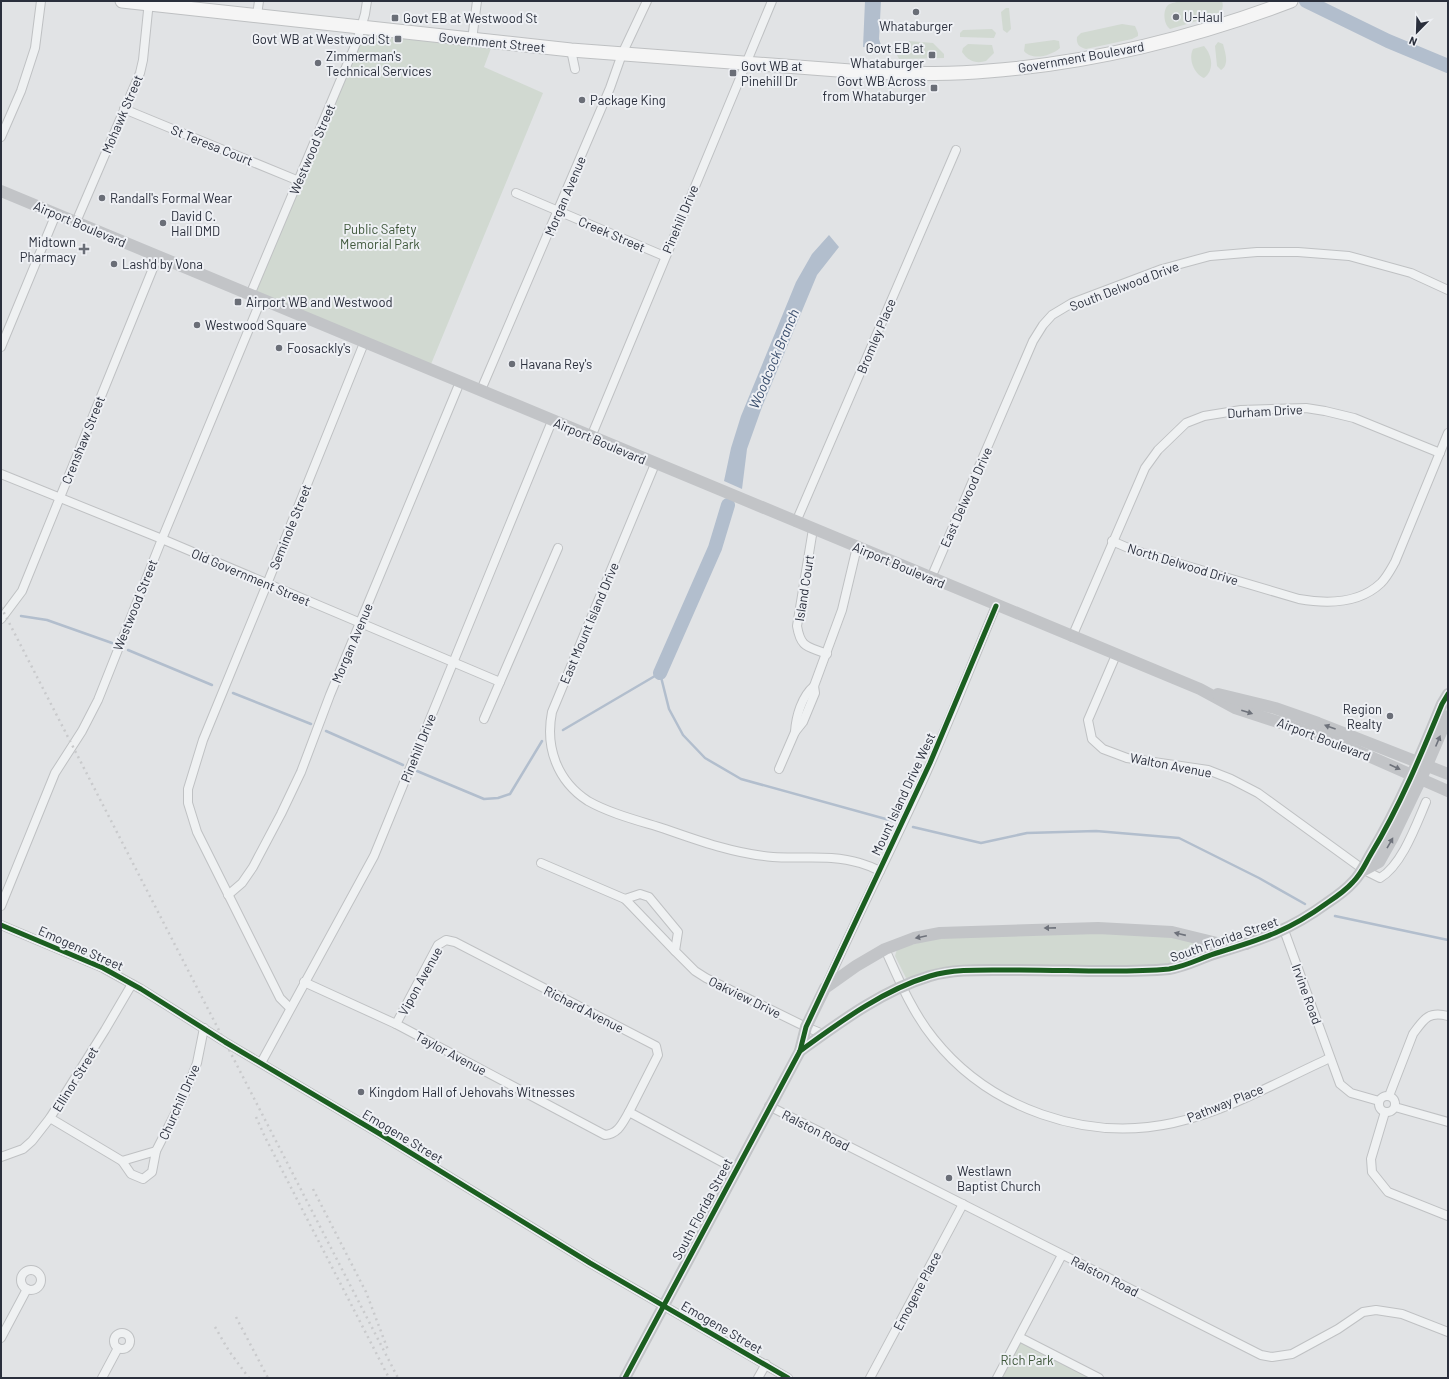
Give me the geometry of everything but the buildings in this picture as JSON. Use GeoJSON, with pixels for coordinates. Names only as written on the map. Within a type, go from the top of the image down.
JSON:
{"type":"FeatureCollection","features":[{"type":"Feature","properties":{"kind":"main road","name":"Government Street"},"geometry":{"type":"LineString","coordinates":[[122,1],[571,50],[748,62],[864,72]]}},
{"type":"Feature","properties":{"kind":"main road","name":"Government Boulevard"},"geometry":{"type":"LineString","coordinates":[[864,72],[904,73],[987,71],[1052,64],[1134,48],[1185,36],[1285,3]]}},
{"type":"Feature","properties":{"kind":"main road","name":"Airport Boulevard"},"geometry":{"type":"LineString","coordinates":[[1,191],[1200,690],[1235,708],[1330,739],[1448,791]]}},
{"type":"Feature","properties":{"kind":"main road","name":"Airport Boulevard"},"geometry":{"type":"LineString","coordinates":[[1200,690],[1275,708],[1359,737],[1448,774]]}},
{"type":"Feature","properties":{"kind":"main road","name":"South Florida Street"},"geometry":{"type":"LineString","coordinates":[[1423,764],[1442,704],[1448,694]]}},
{"type":"Feature","properties":{"kind":"main road","name":"South Florida Street"},"geometry":{"type":"LineString","coordinates":[[800,1051],[823,1034],[902,987],[931,976],[968,970],[1169,969],[1195,963],[1217,953],[1284,930],[1338,896],[1352,884],[1364,870],[1379,862],[1393,838],[1417,777],[1448,716]]}},
{"type":"Feature","properties":{"kind":"main road","name":"South Florida Street"},"geometry":{"type":"LineString","coordinates":[[625,1378],[735,1169],[800,1051],[806,1027],[825,988],[856,966],[885,949],[914,938],[940,933],[1079,928],[1158,931],[1217,943],[1246,944]]}},
{"type":"Feature","properties":{"kind":"street"},"geometry":{"type":"LineString","coordinates":[[1,137],[21,91],[35,48],[41,1]]}},
{"type":"Feature","properties":{"kind":"street"},"geometry":{"type":"LineString","coordinates":[[257,15],[259,1]]}},
{"type":"Feature","properties":{"kind":"street","name":"Westwood Street"},"geometry":{"type":"LineString","coordinates":[[1,906],[56,773],[82,731],[98,700],[162,539],[299,181],[362,27],[367,1]]}},
{"type":"Feature","properties":{"kind":"street"},"geometry":{"type":"LineString","coordinates":[[472,40],[477,1]]}},
{"type":"Feature","properties":{"kind":"street","name":"Morgan Avenue"},"geometry":{"type":"LineString","coordinates":[[481,390],[610,88],[622,54],[646,1]]}},
{"type":"Feature","properties":{"kind":"street","name":"Pinehill Drive"},"geometry":{"type":"LineString","coordinates":[[591,437],[664,256],[748,62],[772,1]]}},
{"type":"Feature","properties":{"kind":"street","name":"Mohawk Street"},"geometry":{"type":"LineString","coordinates":[[76,222],[140,73],[143,60],[149,3]]}},
{"type":"Feature","properties":{"kind":"street"},"geometry":{"type":"LineString","coordinates":[[571,50],[575,69]]}},
{"type":"Feature","properties":{"kind":"street","name":"St Teresa Court"},"geometry":{"type":"LineString","coordinates":[[124,109],[299,181]]}},
{"type":"Feature","properties":{"kind":"street","name":"Bromley Place"},"geometry":{"type":"LineString","coordinates":[[796,522],[956,150]]}},
{"type":"Feature","properties":{"kind":"street","name":"Creek Street"},"geometry":{"type":"LineString","coordinates":[[516,193],[664,256]]}},
{"type":"Feature","properties":{"kind":"street"},"geometry":{"type":"LineString","coordinates":[[1,347],[56,214]]}},
{"type":"Feature","properties":{"kind":"street","name":"South Delwood Drive"},"geometry":{"type":"LineString","coordinates":[[1002,416],[1034,341],[1043,325],[1052,315],[1072,303],[1162,269],[1210,256],[1257,252],[1302,252],[1349,256],[1373,262],[1411,273],[1448,290]]}},
{"type":"Feature","properties":{"kind":"street","name":"Crenshaw Street"},"geometry":{"type":"LineString","coordinates":[[1,619],[22,591],[158,256]]}},
{"type":"Feature","properties":{"kind":"street","name":"Seminole Street"},"geometry":{"type":"LineString","coordinates":[[228,895],[197,832],[188,803],[188,789],[203,740],[364,343]]}},
{"type":"Feature","properties":{"kind":"street","name":"Morgan Avenue"},"geometry":{"type":"LineString","coordinates":[[228,895],[242,883],[253,867],[301,772],[330,695],[460,382]]}},
{"type":"Feature","properties":{"kind":"street","name":"Durham Drive"},"geometry":{"type":"LineString","coordinates":[[1072,637],[1112,541],[1145,468],[1158,450],[1186,423],[1204,416],[1241,410],[1306,408],[1354,418],[1440,453]]}},
{"type":"Feature","properties":{"kind":"street","name":"East Delwood Drive"},"geometry":{"type":"LineString","coordinates":[[930,578],[1002,416]]}},
{"type":"Feature","properties":{"kind":"street","name":"Pinehill Drive"},"geometry":{"type":"LineString","coordinates":[[260,1063],[374,856],[552,421]]}},
{"type":"Feature","properties":{"kind":"street","name":"North Delwood Drive"},"geometry":{"type":"LineString","coordinates":[[1112,541],[1133,550],[1305,600],[1335,602],[1361,595],[1381,583],[1395,562],[1448,433]]}},
{"type":"Feature","properties":{"kind":"street","name":"East Mount Island Drive"},"geometry":{"type":"LineString","coordinates":[[655,464],[552,712],[549,738],[551,749],[560,770],[569,783],[588,801],[698,841],[773,857],[840,859],[860,863],[880,871]]}},
{"type":"Feature","properties":{"kind":"street","name":"Old Government Street"},"geometry":{"type":"LineString","coordinates":[[1,474],[162,539],[500,682]]}},
{"type":"Feature","properties":{"kind":"street","name":"Island Court"},"geometry":{"type":"LineString","coordinates":[[813,529],[797,626],[799,638],[803,645],[827,654]]}},
{"type":"Feature","properties":{"kind":"street"},"geometry":{"type":"LineString","coordinates":[[779,769],[795,732],[803,722],[815,693],[814,686],[842,610],[856,547]]}},
{"type":"Feature","properties":{"kind":"street"},"geometry":{"type":"LineString","coordinates":[[484,719],[558,548]]}},
{"type":"Feature","properties":{"kind":"street","name":"Mount Island Drive West"},"geometry":{"type":"LineString","coordinates":[[825,988],[856,918],[872,891],[930,763],[996,606]]}},
{"type":"Feature","properties":{"kind":"street","name":"Walton Avenue"},"geometry":{"type":"LineString","coordinates":[[1116,655],[1088,720],[1092,739],[1103,749],[1127,758],[1208,770],[1231,780],[1258,793],[1364,870],[1380,878],[1391,868],[1404,848],[1426,802]]}},
{"type":"Feature","properties":{"kind":"street","name":"Oakview Drive"},"geometry":{"type":"LineString","coordinates":[[541,863],[625,899],[695,971],[706,978],[823,1034]]}},
{"type":"Feature","properties":{"kind":"street"},"geometry":{"type":"LineString","coordinates":[[625,899],[640,894],[649,898],[678,932],[675,951]]}},
{"type":"Feature","properties":{"kind":"street"},"geometry":{"type":"LineString","coordinates":[[228,895],[280,998],[290,1008]]}},
{"type":"Feature","properties":{"kind":"street","name":"Emogene Street"},"geometry":{"type":"LineString","coordinates":[[1,926],[103,968],[132,984],[663,1306],[788,1378]]}},
{"type":"Feature","properties":{"kind":"street","name":"Irvine Road"},"geometry":{"type":"LineString","coordinates":[[1284,930],[1340,1084],[1351,1093],[1379,1101]]}},
{"type":"Feature","properties":{"kind":"street","name":"Vipon Avenue"},"geometry":{"type":"LineString","coordinates":[[396,1024],[438,945],[446,940]]}},
{"type":"Feature","properties":{"kind":"street","name":"Richard Avenue"},"geometry":{"type":"LineString","coordinates":[[446,940],[455,942],[656,1046],[658,1055],[629,1112]]}},
{"type":"Feature","properties":{"kind":"street","name":"Pathway Place"},"geometry":{"type":"LineString","coordinates":[[885,949],[910,1003],[934,1040],[956,1064],[985,1087],[1013,1103],[1046,1116],[1078,1124],[1105,1128],[1145,1128],[1175,1122],[1204,1114],[1330,1058]]}},
{"type":"Feature","properties":{"kind":"street","name":"Taylor Avenue"},"geometry":{"type":"LineString","coordinates":[[304,982],[396,1024],[605,1135],[613,1134],[619,1129],[629,1112]]}},
{"type":"Feature","properties":{"kind":"street","name":"Ellinor Street"},"geometry":{"type":"LineString","coordinates":[[1,1157],[23,1149],[32,1141],[50,1118],[101,1037],[132,984]]}},
{"type":"Feature","properties":{"kind":"street"},"geometry":{"type":"LineString","coordinates":[[1389,1096],[1413,1034],[1425,1018],[1432,1015],[1448,1016]]}},
{"type":"Feature","properties":{"kind":"street","name":"Churchill Drive"},"geometry":{"type":"LineString","coordinates":[[50,1118],[122,1161],[131,1174],[143,1179],[152,1172],[156,1151],[184,1096],[197,1063],[204,1028]]}},
{"type":"Feature","properties":{"kind":"street"},"geometry":{"type":"LineString","coordinates":[[1389,1096],[1384,1096],[1379,1101],[1379,1107],[1385,1112],[1390,1112],[1395,1106]]}},
{"type":"Feature","properties":{"kind":"street"},"geometry":{"type":"LineString","coordinates":[[1389,1096],[1394,1101],[1395,1106]]}},
{"type":"Feature","properties":{"kind":"street","name":"Ralston Road"},"geometry":{"type":"LineString","coordinates":[[769,1106],[1248,1349],[1272,1357],[1292,1354],[1338,1329],[1363,1312],[1376,1310],[1402,1314],[1448,1332]]}},
{"type":"Feature","properties":{"kind":"street"},"geometry":{"type":"LineString","coordinates":[[1395,1106],[1448,1122]]}},
{"type":"Feature","properties":{"kind":"street"},"geometry":{"type":"LineString","coordinates":[[629,1112],[735,1169]]}},
{"type":"Feature","properties":{"kind":"street"},"geometry":{"type":"LineString","coordinates":[[1385,1112],[1371,1160],[1372,1172],[1388,1192],[1448,1216]]}},
{"type":"Feature","properties":{"kind":"street","name":"Churchill Drive"},"geometry":{"type":"LineString","coordinates":[[122,1161],[156,1151]]}},
{"type":"Feature","properties":{"kind":"street","name":"Emogene Place"},"geometry":{"type":"LineString","coordinates":[[870,1378],[963,1204]]}},
{"type":"Feature","properties":{"kind":"street"},"geometry":{"type":"LineString","coordinates":[[998,1378],[1062,1255]]}},
{"type":"Feature","properties":{"kind":"street"},"geometry":{"type":"LineString","coordinates":[[1,1338],[27,1289]]}},
{"type":"Feature","properties":{"kind":"street"},"geometry":{"type":"LineString","coordinates":[[1019,1337],[1098,1378]]}},
{"type":"Feature","properties":{"kind":"street"},"geometry":{"type":"LineString","coordinates":[[102,1378],[118,1348]]}},
{"type":"Feature","properties":{"kind":"street"},"geometry":{"type":"LineString","coordinates":[[758,1378],[766,1364]]}},
{"type":"Feature","properties":{"kind":"green space"},"geometry":{"type":"Polygon","coordinates":[[[1181,1],[1222,1],[1223,7],[1217,15],[1170,29],[1164,18],[1166,8],[1169,4],[1181,1]]]}},
{"type":"Feature","properties":{"kind":"green space"},"geometry":{"type":"Polygon","coordinates":[[[1006,8],[1009,8],[1011,29],[1007,33],[1003,30],[1001,12],[1006,8]]]}},
{"type":"Feature","properties":{"kind":"green space"},"geometry":{"type":"Polygon","coordinates":[[[1122,24],[1135,26],[1138,36],[1132,39],[1086,49],[1078,43],[1077,37],[1081,33],[1122,24]]]}},
{"type":"Feature","properties":{"kind":"green space","name":"Public Safety Memorial Park"},"geometry":{"type":"Polygon","coordinates":[[[362,27],[493,43],[484,67],[543,93],[429,369],[250,295],[362,27]]]}},
{"type":"Feature","properties":{"kind":"green space"},"geometry":{"type":"Polygon","coordinates":[[[992,29],[996,33],[994,38],[960,37],[960,33],[963,30],[992,29]]]}},
{"type":"Feature","properties":{"kind":"green space"},"geometry":{"type":"Polygon","coordinates":[[[1054,40],[1059,41],[1060,48],[1047,55],[1037,57],[1027,54],[1024,51],[1025,44],[1054,40]]]}},
{"type":"Feature","properties":{"kind":"green space"},"geometry":{"type":"Polygon","coordinates":[[[909,41],[933,43],[944,54],[944,58],[899,59],[897,55],[903,44],[909,41]]]}},
{"type":"Feature","properties":{"kind":"green space"},"geometry":{"type":"Polygon","coordinates":[[[1218,42],[1223,44],[1226,54],[1226,62],[1224,68],[1221,70],[1217,66],[1215,46],[1218,42]]]}},
{"type":"Feature","properties":{"kind":"green space"},"geometry":{"type":"Polygon","coordinates":[[[968,44],[992,45],[994,53],[986,61],[972,61],[962,52],[963,48],[968,44]]]}},
{"type":"Feature","properties":{"kind":"green space"},"geometry":{"type":"Polygon","coordinates":[[[1204,46],[1211,59],[1211,67],[1204,78],[1195,70],[1191,57],[1193,49],[1204,46]]]}},
{"type":"Feature","properties":{"kind":"green space"},"geometry":{"type":"Polygon","coordinates":[[[1155,933],[1207,945],[1207,952],[1176,964],[906,978],[895,956],[897,949],[932,939],[964,934],[1155,933]]]}},
{"type":"Feature","properties":{"kind":"green space","name":"Rich Park"},"geometry":{"type":"Polygon","coordinates":[[[1019,1337],[1099,1378],[997,1378],[1019,1337]]]}},
{"type":"Feature","properties":{"kind":"water"},"geometry":{"type":"Polygon","coordinates":[[[865,1],[881,1],[879,39],[882,48],[863,47],[865,1]]]}},
{"type":"Feature","properties":{"kind":"water"},"geometry":{"type":"Polygon","coordinates":[[[829,235],[839,247],[817,275],[762,407],[747,449],[742,489],[724,481],[731,448],[741,416],[796,282],[812,254],[829,235]]]}},
{"type":"Feature","properties":{"kind":"waterway"},"geometry":{"type":"LineString","coordinates":[[1306,1],[1388,41],[1448,66]]}},
{"type":"Feature","properties":{"kind":"waterway","name":"Woodcock Branch"},"geometry":{"type":"LineString","coordinates":[[660,673],[715,548],[728,505]]}},
{"type":"Feature","properties":{"kind":"waterway"},"geometry":{"type":"LineString","coordinates":[[21,616],[47,620],[112,643]]}},
{"type":"Feature","properties":{"kind":"waterway"},"geometry":{"type":"LineString","coordinates":[[128,650],[212,685]]}},
{"type":"Feature","properties":{"kind":"waterway"},"geometry":{"type":"LineString","coordinates":[[563,730],[660,673],[669,709],[683,735],[705,758],[741,779],[893,821]]}},
{"type":"Feature","properties":{"kind":"waterway"},"geometry":{"type":"LineString","coordinates":[[233,693],[311,724]]}},
{"type":"Feature","properties":{"kind":"waterway"},"geometry":{"type":"LineString","coordinates":[[326,731],[403,765]]}},
{"type":"Feature","properties":{"kind":"waterway"},"geometry":{"type":"LineString","coordinates":[[417,771],[484,799],[498,798],[510,794],[542,741]]}},
{"type":"Feature","properties":{"kind":"waterway"},"geometry":{"type":"LineString","coordinates":[[913,827],[981,843],[1027,833],[1096,831],[1179,838],[1259,878],[1305,904]]}},
{"type":"Feature","properties":{"kind":"waterway"},"geometry":{"type":"LineString","coordinates":[[1335,916],[1448,940]]}},
{"type":"Feature","properties":{"kind":"railway"},"geometry":{"type":"LineString","coordinates":[[1,607],[398,1378]]}},
{"type":"Feature","properties":{"kind":"railway"},"geometry":{"type":"LineString","coordinates":[[256,1117],[389,1378]]}},
{"type":"Feature","properties":{"kind":"railway"},"geometry":{"type":"LineString","coordinates":[[313,1189],[366,1292],[388,1350]]}},
{"type":"Feature","properties":{"kind":"railway"},"geometry":{"type":"LineString","coordinates":[[236,1317],[268,1378]]}},
{"type":"Feature","properties":{"kind":"railway"},"geometry":{"type":"LineString","coordinates":[[215,1327],[229,1351],[249,1378]]}},
{"type":"Feature","properties":{"kind":"cycle path"},"geometry":{"type":"LineString","coordinates":[[625,1378],[800,1051],[806,1027],[930,763],[996,606]]}},
{"type":"Feature","properties":{"kind":"cycle path"},"geometry":{"type":"LineString","coordinates":[[800,1051],[846,1018],[879,998],[913,982],[930,976],[948,972],[977,970],[1108,971],[1169,969],[1250,943],[1276,933],[1301,920],[1341,893],[1356,879],[1361,872],[1401,799],[1442,704],[1448,694]]}},
{"type":"Feature","properties":{"kind":"cycle path"},"geometry":{"type":"LineString","coordinates":[[1,925],[103,968],[141,989],[225,1042],[380,1134],[590,1263],[788,1378]]}},
{"type":"Feature","properties":{"kind":"place","name":"Whataburger"},"geometry":{"type":"Point","coordinates":[916,12]}},
{"type":"Feature","properties":{"kind":"place","name":"U-Haul"},"geometry":{"type":"Point","coordinates":[1176,17]}},
{"type":"Feature","properties":{"kind":"place","name":"Govt EB at Westwood St"},"geometry":{"type":"Point","coordinates":[395,18]}},
{"type":"Feature","properties":{"kind":"place","name":"Govt WB at Westwood St"},"geometry":{"type":"Point","coordinates":[398,39]}},
{"type":"Feature","properties":{"kind":"place","name":"Govt EB at Whataburger"},"geometry":{"type":"Point","coordinates":[932,55]}},
{"type":"Feature","properties":{"kind":"place","name":"Zimmerman's Technical Services"},"geometry":{"type":"Point","coordinates":[318,63]}},
{"type":"Feature","properties":{"kind":"place","name":"Govt WB at Pinehill Dr"},"geometry":{"type":"Point","coordinates":[733,73]}},
{"type":"Feature","properties":{"kind":"place","name":"Govt WB Across from Whataburger"},"geometry":{"type":"Point","coordinates":[934,88]}},
{"type":"Feature","properties":{"kind":"place","name":"Package King"},"geometry":{"type":"Point","coordinates":[582,100]}},
{"type":"Feature","properties":{"kind":"place","name":"Randall's Formal Wear"},"geometry":{"type":"Point","coordinates":[102,198]}},
{"type":"Feature","properties":{"kind":"place","name":"David C. Hall DMD"},"geometry":{"type":"Point","coordinates":[163,223]}},
{"type":"Feature","properties":{"kind":"place","name":"Midtown Pharmacy"},"geometry":{"type":"Point","coordinates":[84,249]}},
{"type":"Feature","properties":{"kind":"place","name":"Lash'd by Vona"},"geometry":{"type":"Point","coordinates":[114,264]}},
{"type":"Feature","properties":{"kind":"place","name":"Airport WB and Westwood"},"geometry":{"type":"Point","coordinates":[238,302]}},
{"type":"Feature","properties":{"kind":"place","name":"Westwood Square"},"geometry":{"type":"Point","coordinates":[197,325]}},
{"type":"Feature","properties":{"kind":"place","name":"Foosackly's"},"geometry":{"type":"Point","coordinates":[279,348]}},
{"type":"Feature","properties":{"kind":"place","name":"Havana Rey's"},"geometry":{"type":"Point","coordinates":[512,364]}},
{"type":"Feature","properties":{"kind":"place","name":"Region Realty"},"geometry":{"type":"Point","coordinates":[1390,716]}},
{"type":"Feature","properties":{"kind":"place","name":"Kingdom Hall of Jehovahs Witnesses"},"geometry":{"type":"Point","coordinates":[361,1092]}},
{"type":"Feature","properties":{"kind":"place","name":"Westlawn Baptist Church"},"geometry":{"type":"Point","coordinates":[949,1178]}}]}
